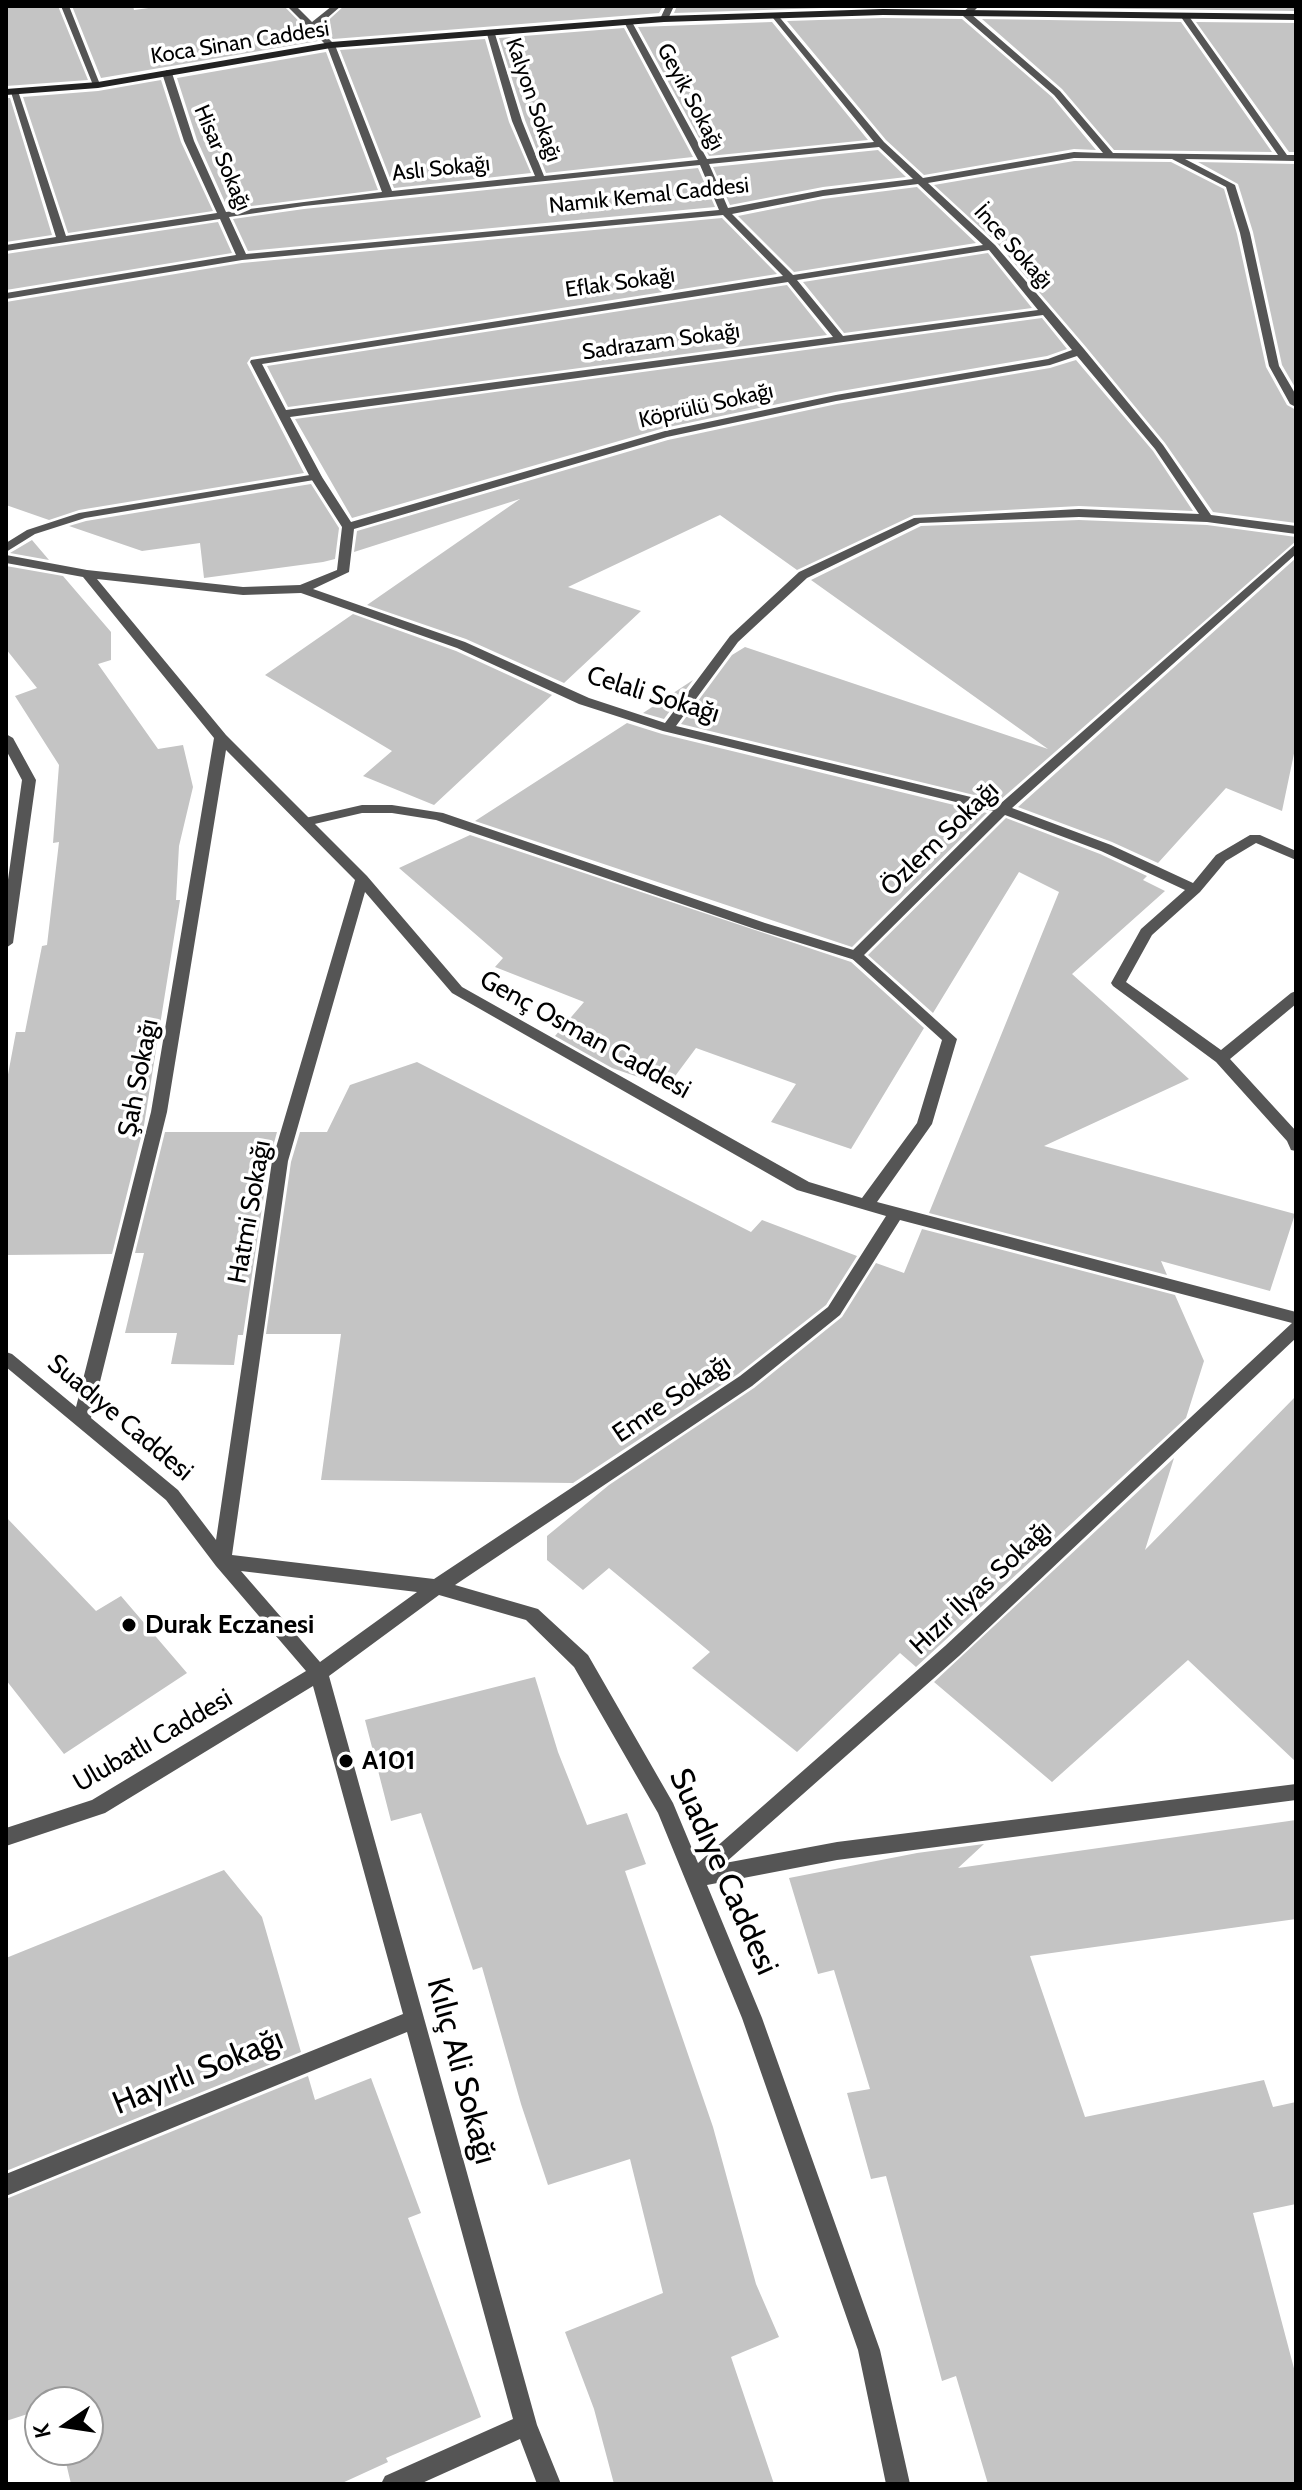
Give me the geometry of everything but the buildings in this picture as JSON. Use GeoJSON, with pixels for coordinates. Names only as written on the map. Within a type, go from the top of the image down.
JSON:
{"type":"FeatureCollection","features":[{"type":"Feature","properties":{"kind":"main road"},"geometry":{"type":"LineString","coordinates":[[1289,6],[1296,17]]}},
{"type":"Feature","properties":{"kind":"main road","name":"Koca Sinan Caddesi"},"geometry":{"type":"LineString","coordinates":[[10,92],[98,85],[331,45],[664,19],[883,12],[1296,17]]}},
{"type":"Feature","properties":{"kind":"street"},"geometry":{"type":"LineString","coordinates":[[65,6],[98,85]]}},
{"type":"Feature","properties":{"kind":"street"},"geometry":{"type":"LineString","coordinates":[[291,6],[331,45],[388,194]]}},
{"type":"Feature","properties":{"kind":"street"},"geometry":{"type":"LineString","coordinates":[[312,27],[337,6]]}},
{"type":"Feature","properties":{"kind":"street"},"geometry":{"type":"LineString","coordinates":[[664,19],[670,6]]}},
{"type":"Feature","properties":{"kind":"street"},"geometry":{"type":"LineString","coordinates":[[975,6],[966,14],[1057,93],[1109,154]]}},
{"type":"Feature","properties":{"kind":"street","name":"İnce Sokağı"},"geometry":{"type":"LineString","coordinates":[[776,16],[881,144],[991,247],[1159,447],[1207,518]]}},
{"type":"Feature","properties":{"kind":"street"},"geometry":{"type":"LineString","coordinates":[[1185,17],[1284,157]]}},
{"type":"Feature","properties":{"kind":"street","name":"Geyik Sokağı"},"geometry":{"type":"LineString","coordinates":[[628,22],[704,163],[725,212],[791,279],[839,338]]}},
{"type":"Feature","properties":{"kind":"street","name":"Kalyon Sokağı"},"geometry":{"type":"LineString","coordinates":[[491,34],[517,121],[541,179]]}},
{"type":"Feature","properties":{"kind":"street","name":"Hisar Sokağı"},"geometry":{"type":"LineString","coordinates":[[167,73],[189,141],[242,257]]}},
{"type":"Feature","properties":{"kind":"street"},"geometry":{"type":"LineString","coordinates":[[10,92],[62,239]]}},
{"type":"Feature","properties":{"kind":"street","name":"Aslı Sokağı"},"geometry":{"type":"LineString","coordinates":[[6,248],[224,214],[388,194],[881,144]]}},
{"type":"Feature","properties":{"kind":"street","name":"Namık Kemal Caddesi"},"geometry":{"type":"LineString","coordinates":[[6,296],[242,257],[725,212],[823,193],[922,181],[1074,155],[1296,158]]}},
{"type":"Feature","properties":{"kind":"street"},"geometry":{"type":"LineString","coordinates":[[1170,156],[1230,185],[1245,233],[1274,366],[1296,404]]}},
{"type":"Feature","properties":{"kind":"street","name":"Eflak Sokağı"},"geometry":{"type":"LineString","coordinates":[[284,414],[255,362],[991,247]]}},
{"type":"Feature","properties":{"kind":"street","name":"Sadrazam Sokağı"},"geometry":{"type":"LineString","coordinates":[[284,414],[1044,312]]}},
{"type":"Feature","properties":{"kind":"street","name":"Köprülü Sokağı"},"geometry":{"type":"LineString","coordinates":[[348,527],[665,434],[836,398],[1050,362],[1080,351]]}},
{"type":"Feature","properties":{"kind":"street"},"geometry":{"type":"LineString","coordinates":[[6,559],[87,574],[243,591],[302,589],[343,572],[348,527],[316,477],[284,414]]}},
{"type":"Feature","properties":{"kind":"street"},"geometry":{"type":"LineString","coordinates":[[6,548],[31,532],[83,515],[316,477]]}},
{"type":"Feature","properties":{"kind":"street"},"geometry":{"type":"LineString","coordinates":[[668,728],[734,639],[803,575],[918,520],[1079,513],[1207,518],[1296,530]]}},
{"type":"Feature","properties":{"kind":"street","name":"Özlem Sokağı"},"geometry":{"type":"LineString","coordinates":[[855,955],[1003,809],[1296,548]]}},
{"type":"Feature","properties":{"kind":"street","name":"Genç Osman Caddesi"},"geometry":{"type":"LineString","coordinates":[[87,574],[221,738],[362,879],[457,990],[803,1186],[1296,1318]]}},
{"type":"Feature","properties":{"kind":"street","name":"Celali Sokağı"},"geometry":{"type":"LineString","coordinates":[[302,589],[461,645],[584,701],[668,728],[1003,809],[1106,848],[1195,889]]}},
{"type":"Feature","properties":{"kind":"street"},"geometry":{"type":"LineString","coordinates":[[6,738],[29,780],[6,943]]}},
{"type":"Feature","properties":{"kind":"street","name":"Şah Sokağı"},"geometry":{"type":"LineString","coordinates":[[81,1422],[159,1112],[221,738]]}},
{"type":"Feature","properties":{"kind":"street"},"geometry":{"type":"LineString","coordinates":[[306,822],[362,809],[392,809],[438,816],[760,926],[855,955],[950,1039],[924,1124],[866,1205]]}},
{"type":"Feature","properties":{"kind":"street"},"geometry":{"type":"LineString","coordinates":[[1296,856],[1255,838],[1221,858],[1195,889],[1146,932],[1118,983],[1221,1058],[1294,1139],[1296,1146]]}},
{"type":"Feature","properties":{"kind":"street","name":"Hatmi Sokağı"},"geometry":{"type":"LineString","coordinates":[[222,1561],[280,1161],[362,879]]}},
{"type":"Feature","properties":{"kind":"street"},"geometry":{"type":"LineString","coordinates":[[1221,1058],[1296,996]]}},
{"type":"Feature","properties":{"kind":"street","name":"Emre Sokağı"},"geometry":{"type":"LineString","coordinates":[[319,1673],[437,1587],[746,1381],[834,1311],[896,1213]]}},
{"type":"Feature","properties":{"kind":"street","name":"Hızır İlyas Sokağı"},"geometry":{"type":"LineString","coordinates":[[695,1878],[952,1651],[1296,1328]]}},
{"type":"Feature","properties":{"kind":"street","name":"Suadıye Caddesi"},"geometry":{"type":"LineString","coordinates":[[6,1358],[172,1495],[222,1561],[319,1673]]}},
{"type":"Feature","properties":{"kind":"street","name":"Suadıye Caddesi"},"geometry":{"type":"LineString","coordinates":[[222,1561],[437,1587],[532,1614],[581,1661],[666,1809],[752,2018],[869,2350],[898,2484]]}},
{"type":"Feature","properties":{"kind":"street","name":"Ulubatlı Caddesi"},"geometry":{"type":"LineString","coordinates":[[6,1837],[98,1807],[319,1673]]}},
{"type":"Feature","properties":{"kind":"street","name":"Kılıç Ali Sokağı"},"geometry":{"type":"LineString","coordinates":[[319,1673],[526,2425],[549,2484]]}},
{"type":"Feature","properties":{"kind":"street"},"geometry":{"type":"LineString","coordinates":[[695,1878],[837,1851],[1296,1792]]}},
{"type":"Feature","properties":{"kind":"street","name":"Hayırlı Sokağı"},"geometry":{"type":"LineString","coordinates":[[6,2185],[414,2019]]}},
{"type":"Feature","properties":{"kind":"street"},"geometry":{"type":"LineString","coordinates":[[393,2484],[526,2425]]}},
{"type":"Feature","properties":{"kind":"place","name":"Durak Eczanesi"},"geometry":{"type":"Point","coordinates":[129,1625]}},
{"type":"Feature","properties":{"kind":"place","name":"A101"},"geometry":{"type":"Point","coordinates":[346,1761]}}]}
